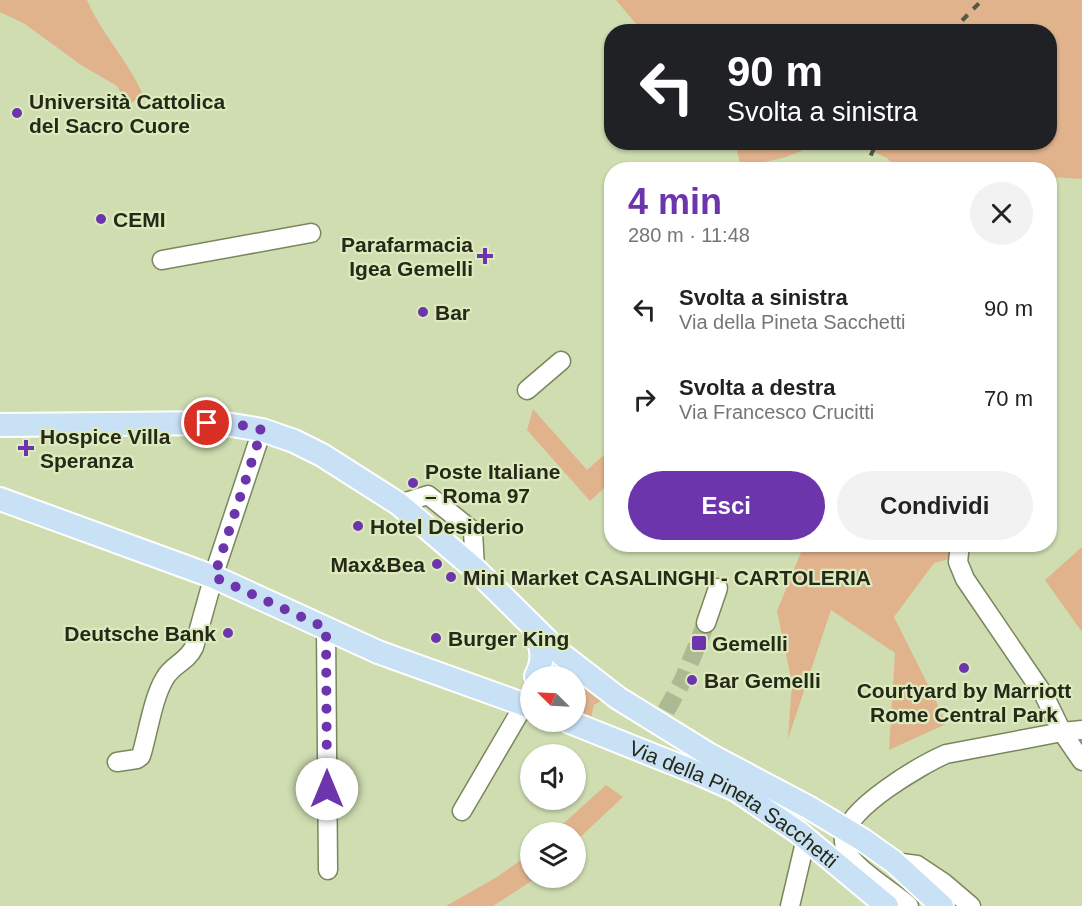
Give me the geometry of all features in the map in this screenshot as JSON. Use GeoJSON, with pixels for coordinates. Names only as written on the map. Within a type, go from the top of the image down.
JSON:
{"type":"FeatureCollection","features":[{"type":"Feature","properties":{"kind":"main road","name":"Via della Pineta Sacchetti"},"geometry":{"type":"LineString","coordinates":[[0,425],[195,422],[241,425],[294,441],[322,455],[399,504],[475,569],[534,629],[566,666]]}},
{"type":"Feature","properties":{"kind":"main road"},"geometry":{"type":"LineString","coordinates":[[0,499],[214,577],[378,652],[520,703]]}},
{"type":"Feature","properties":{"kind":"main road","name":"Via della Pineta Sacchetti"},"geometry":{"type":"LineString","coordinates":[[534,629],[543,654],[539,666]]}},
{"type":"Feature","properties":{"kind":"main road","name":"Via della Pineta Sacchetti"},"geometry":{"type":"LineString","coordinates":[[586,682],[676,736],[846,830],[894,862],[942,906]]}},
{"type":"Feature","properties":{"kind":"main road"},"geometry":{"type":"LineString","coordinates":[[499,696],[520,691]]}},
{"type":"Feature","properties":{"kind":"main road","name":"Via della Pineta Sacchetti"},"geometry":{"type":"LineString","coordinates":[[586,729],[736,790],[806,838],[887,906]]}},
{"type":"Feature","properties":{"kind":"street"},"geometry":{"type":"LineString","coordinates":[[162,260],[311,233]]}},
{"type":"Feature","properties":{"kind":"street"},"geometry":{"type":"LineString","coordinates":[[527,390],[561,361]]}},
{"type":"Feature","properties":{"kind":"street"},"geometry":{"type":"LineString","coordinates":[[117,762],[137,759],[141,756],[161,684],[168,673],[191,654],[262,430]]}},
{"type":"Feature","properties":{"kind":"street"},"geometry":{"type":"LineString","coordinates":[[959,552],[958,562],[965,579],[1044,695],[1062,732],[1082,761]]}},
{"type":"Feature","properties":{"kind":"street"},"geometry":{"type":"LineString","coordinates":[[706,623],[718,588]]}},
{"type":"Feature","properties":{"kind":"street"},"geometry":{"type":"LineString","coordinates":[[326,628],[328,870]]}},
{"type":"Feature","properties":{"kind":"street"},"geometry":{"type":"LineString","coordinates":[[462,811],[520,719]]}},
{"type":"Feature","properties":{"kind":"street"},"geometry":{"type":"LineString","coordinates":[[846,830],[851,820],[863,808],[895,783],[933,760],[956,751],[1082,730]]}},
{"type":"Feature","properties":{"kind":"street","name":"Via della Pineta Sacchetti"},"geometry":{"type":"LineString","coordinates":[[846,830],[844,842],[851,857],[909,906]]}},
{"type":"Feature","properties":{"kind":"street"},"geometry":{"type":"LineString","coordinates":[[790,906],[806,838]]}},
{"type":"Feature","properties":{"kind":"street","name":"Via della Pineta Sacchetti"},"geometry":{"type":"LineString","coordinates":[[894,862],[911,863],[920,867],[944,883],[971,906]]}},
{"type":"Feature","properties":{"kind":"shaded area"},"geometry":{"type":"Polygon","coordinates":[[[0,0],[87,0],[143,95],[128,105],[117,86],[81,65],[25,24],[0,12],[0,0]]]}},
{"type":"Feature","properties":{"kind":"shaded area"},"geometry":{"type":"Polygon","coordinates":[[[616,0],[1082,0],[1082,179],[1057,177],[1057,162],[891,162],[870,150],[1057,150],[1057,24],[636,24],[616,0]]]}},
{"type":"Feature","properties":{"kind":"shaded area"},"geometry":{"type":"Polygon","coordinates":[[[737,150],[804,150],[764,162],[740,162],[737,150]]]}},
{"type":"Feature","properties":{"kind":"shaded area"},"geometry":{"type":"Polygon","coordinates":[[[533,409],[587,470],[604,455],[604,488],[590,501],[527,430],[533,409]]]}},
{"type":"Feature","properties":{"kind":"shaded area"},"geometry":{"type":"Polygon","coordinates":[[[1082,547],[1082,632],[1045,580],[1082,547]]]}},
{"type":"Feature","properties":{"kind":"shaded area"},"geometry":{"type":"Polygon","coordinates":[[[801,552],[954,552],[953,558],[934,563],[894,617],[946,724],[889,750],[895,653],[831,610],[788,739],[792,683],[777,611],[801,552]]]}},
{"type":"Feature","properties":{"kind":"shaded area"},"geometry":{"type":"Polygon","coordinates":[[[586,689],[603,700],[594,705],[591,718],[586,715],[586,689]]]}},
{"type":"Feature","properties":{"kind":"shaded area"},"geometry":{"type":"Polygon","coordinates":[[[606,785],[623,797],[586,832],[586,822],[565,822],[578,810],[586,810],[586,803],[606,785]]]}},
{"type":"Feature","properties":{"kind":"shaded area"},"geometry":{"type":"Polygon","coordinates":[[[520,861],[521,888],[493,906],[446,906],[497,877],[520,861]]]}},
{"type":"Feature","properties":{"kind":"tunnel"},"geometry":{"type":"LineString","coordinates":[[666,711],[683,680],[706,623]]}},
{"type":"Feature","properties":{"kind":"railway"},"geometry":{"type":"LineString","coordinates":[[959,24],[982,0]]}},
{"type":"Feature","properties":{"kind":"railway"},"geometry":{"type":"LineString","coordinates":[[868,162],[873,150]]}},
{"type":"Feature","properties":{"kind":"place","name":"Università Cattolica del Sacro Cuore"},"geometry":{"type":"Point","coordinates":[17,113]}},
{"type":"Feature","properties":{"kind":"place","name":"CEMI"},"geometry":{"type":"Point","coordinates":[101,219]}},
{"type":"Feature","properties":{"kind":"place","name":"Parafarmacia Igea Gemelli"},"geometry":{"type":"Point","coordinates":[485,256]}},
{"type":"Feature","properties":{"kind":"place","name":"Bar"},"geometry":{"type":"Point","coordinates":[423,312]}},
{"type":"Feature","properties":{"kind":"place","name":"Hospice Villa Speranza"},"geometry":{"type":"Point","coordinates":[26,448]}},
{"type":"Feature","properties":{"kind":"place","name":"Poste Italiane – Roma 97"},"geometry":{"type":"Point","coordinates":[413,483]}},
{"type":"Feature","properties":{"kind":"place","name":"Hotel Desiderio"},"geometry":{"type":"Point","coordinates":[358,526]}},
{"type":"Feature","properties":{"kind":"place","name":"Max&Bea"},"geometry":{"type":"Point","coordinates":[437,564]}},
{"type":"Feature","properties":{"kind":"place","name":"Mini Market CASALINGHI - CARTOLERIA"},"geometry":{"type":"Point","coordinates":[451,577]}},
{"type":"Feature","properties":{"kind":"place","name":"Deutsche Bank"},"geometry":{"type":"Point","coordinates":[228,633]}},
{"type":"Feature","properties":{"kind":"place","name":"Burger King"},"geometry":{"type":"Point","coordinates":[436,638]}},
{"type":"Feature","properties":{"kind":"place","name":"Gemelli"},"geometry":{"type":"Point","coordinates":[699,643]}},
{"type":"Feature","properties":{"kind":"place","name":"Courtyard by Marriott Rome Central Park"},"geometry":{"type":"Point","coordinates":[964,668]}},
{"type":"Feature","properties":{"kind":"place","name":"Bar Gemelli"},"geometry":{"type":"Point","coordinates":[692,680]}},
{"type":"Feature","properties":{"kind":"route"},"geometry":{"type":"LineString","coordinates":[[207,423],[241,425],[262,430],[214,577],[326,628],[327,789]]}}]}
